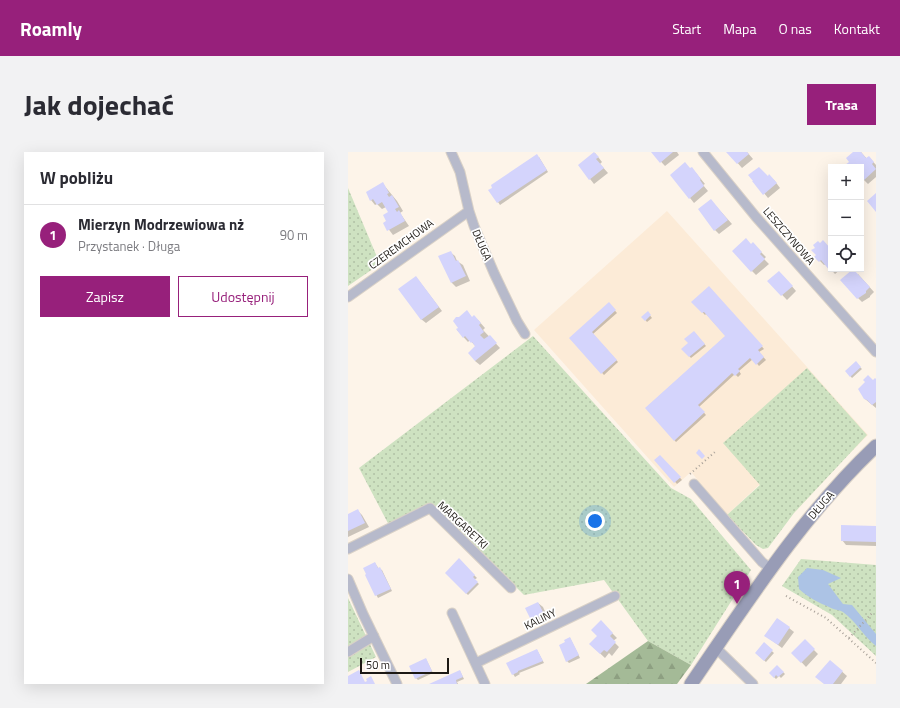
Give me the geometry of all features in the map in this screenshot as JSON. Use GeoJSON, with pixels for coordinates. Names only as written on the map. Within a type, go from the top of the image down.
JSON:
{"type":"FeatureCollection","features":[{"type":"Feature","properties":{"kind":"street","name":"DŁUGA"},"geometry":{"type":"LineString","coordinates":[[451,152],[460,172],[469,211],[494,272],[517,321],[525,334]]}},
{"type":"Feature","properties":{"kind":"street","name":"LESZCZYNOWA"},"geometry":{"type":"LineString","coordinates":[[703,152],[756,217],[876,352]]}},
{"type":"Feature","properties":{"kind":"street","name":"CZEREMCHOWA"},"geometry":{"type":"LineString","coordinates":[[348,297],[469,211]]}},
{"type":"Feature","properties":{"kind":"street","name":"DŁUGA"},"geometry":{"type":"LineString","coordinates":[[691,684],[789,543],[813,513],[876,446]]}},
{"type":"Feature","properties":{"kind":"street"},"geometry":{"type":"LineString","coordinates":[[694,484],[762,562],[771,569]]}},
{"type":"Feature","properties":{"kind":"street","name":"MARGARETKI"},"geometry":{"type":"LineString","coordinates":[[348,549],[430,508],[511,588]]}},
{"type":"Feature","properties":{"kind":"street"},"geometry":{"type":"LineString","coordinates":[[348,579],[397,684]]}},
{"type":"Feature","properties":{"kind":"street","name":"KALINY"},"geometry":{"type":"LineString","coordinates":[[476,663],[615,596]]}},
{"type":"Feature","properties":{"kind":"street"},"geometry":{"type":"LineString","coordinates":[[452,613],[485,684]]}},
{"type":"Feature","properties":{"kind":"street"},"geometry":{"type":"LineString","coordinates":[[348,652],[374,636]]}},
{"type":"Feature","properties":{"kind":"street"},"geometry":{"type":"LineString","coordinates":[[716,648],[753,684]]}},
{"type":"Feature","properties":{"kind":"path"},"geometry":{"type":"LineString","coordinates":[[688,476],[716,451]]}},
{"type":"Feature","properties":{"kind":"path"},"geometry":{"type":"LineString","coordinates":[[786,596],[826,618],[876,663]]}},
{"type":"Feature","properties":{"kind":"path"},"geometry":{"type":"LineString","coordinates":[[849,638],[873,612]]}},
{"type":"Feature","properties":{"kind":"shaded area"},"geometry":{"type":"Polygon","coordinates":[[[667,211],[868,435],[794,513],[784,514],[759,485],[727,515],[691,472],[674,487],[534,330],[667,211]]]}},
{"type":"Feature","properties":{"kind":"green space"},"geometry":{"type":"Polygon","coordinates":[[[348,188],[380,264],[348,286],[348,188]]]}},
{"type":"Feature","properties":{"kind":"green space"},"geometry":{"type":"Polygon","coordinates":[[[533,336],[671,488],[691,499],[751,570],[691,665],[648,641],[604,580],[524,595],[434,505],[391,529],[359,468],[533,336]]]}},
{"type":"Feature","properties":{"kind":"green space"},"geometry":{"type":"Polygon","coordinates":[[[807,368],[867,435],[794,513],[768,548],[763,549],[756,545],[727,515],[760,485],[723,443],[807,368]]]}},
{"type":"Feature","properties":{"kind":"green space"},"geometry":{"type":"Polygon","coordinates":[[[801,559],[876,565],[876,656],[832,615],[782,586],[801,559]]]}},
{"type":"Feature","properties":{"kind":"green space"},"geometry":{"type":"Polygon","coordinates":[[[348,598],[376,657],[348,672],[348,598]]]}},
{"type":"Feature","properties":{"kind":"green space"},"geometry":{"type":"Polygon","coordinates":[[[648,641],[691,665],[677,684],[586,684],[648,641]]]}},
{"type":"Feature","properties":{"kind":"water"},"geometry":{"type":"Polygon","coordinates":[[[807,568],[823,570],[841,578],[828,584],[843,604],[852,605],[876,634],[876,646],[843,612],[814,600],[799,589],[798,577],[807,568]]]}},
{"type":"Feature","properties":{"kind":"building"},"geometry":{"type":"Polygon","coordinates":[[[594,152],[599,157],[596,159],[604,168],[589,180],[578,165],[594,152]]]}},
{"type":"Feature","properties":{"kind":"building"},"geometry":{"type":"Polygon","coordinates":[[[651,152],[673,152],[660,163],[651,152]]]}},
{"type":"Feature","properties":{"kind":"building"},"geometry":{"type":"Polygon","coordinates":[[[726,152],[747,152],[749,154],[737,164],[726,152]]]}},
{"type":"Feature","properties":{"kind":"building"},"geometry":{"type":"Polygon","coordinates":[[[853,152],[861,152],[866,158],[869,156],[874,162],[872,164],[876,169],[864,180],[864,164],[846,164],[849,162],[846,158],[853,152]]]}},
{"type":"Feature","properties":{"kind":"building"},"geometry":{"type":"Polygon","coordinates":[[[537,154],[547,170],[497,203],[488,190],[492,188],[491,185],[537,154]]]}},
{"type":"Feature","properties":{"kind":"building"},"geometry":{"type":"Polygon","coordinates":[[[685,162],[690,168],[692,167],[701,179],[700,180],[704,186],[689,199],[670,175],[685,162]]]}},
{"type":"Feature","properties":{"kind":"building"},"geometry":{"type":"Polygon","coordinates":[[[759,167],[768,176],[769,174],[777,183],[763,195],[748,175],[759,167]]]}},
{"type":"Feature","properties":{"kind":"building"},"geometry":{"type":"Polygon","coordinates":[[[383,182],[389,193],[387,194],[389,197],[392,195],[399,207],[395,209],[397,212],[399,210],[405,221],[387,231],[383,223],[386,221],[383,215],[388,212],[382,202],[377,205],[373,199],[370,201],[366,192],[383,182]]]}},
{"type":"Feature","properties":{"kind":"building"},"geometry":{"type":"Polygon","coordinates":[[[876,193],[876,212],[867,201],[876,193]]]}},
{"type":"Feature","properties":{"kind":"building"},"geometry":{"type":"Polygon","coordinates":[[[711,199],[728,220],[714,231],[698,209],[711,199]]]}},
{"type":"Feature","properties":{"kind":"building"},"geometry":{"type":"Polygon","coordinates":[[[746,238],[751,244],[753,242],[762,252],[760,254],[765,259],[751,272],[732,251],[746,238]]]}},
{"type":"Feature","properties":{"kind":"building"},"geometry":{"type":"Polygon","coordinates":[[[823,240],[828,246],[828,269],[821,260],[819,262],[814,257],[816,255],[811,250],[815,248],[813,245],[818,241],[820,243],[823,240]]]}},
{"type":"Feature","properties":{"kind":"building"},"geometry":{"type":"Polygon","coordinates":[[[451,251],[456,261],[458,260],[466,276],[451,283],[438,256],[451,251]]]}},
{"type":"Feature","properties":{"kind":"building"},"geometry":{"type":"Polygon","coordinates":[[[779,271],[793,286],[781,296],[767,281],[779,271]]]}},
{"type":"Feature","properties":{"kind":"building"},"geometry":{"type":"Polygon","coordinates":[[[849,272],[856,272],[870,287],[866,293],[857,299],[840,280],[849,272]]]}},
{"type":"Feature","properties":{"kind":"building"},"geometry":{"type":"Polygon","coordinates":[[[416,276],[439,307],[421,320],[398,289],[416,276]]]}},
{"type":"Feature","properties":{"kind":"building"},"geometry":{"type":"Polygon","coordinates":[[[709,286],[763,346],[758,350],[764,357],[756,365],[750,358],[738,369],[740,371],[735,376],[732,373],[698,405],[705,412],[674,441],[645,408],[725,336],[704,312],[702,313],[691,302],[709,286]]]}},
{"type":"Feature","properties":{"kind":"building"},"geometry":{"type":"Polygon","coordinates":[[[609,302],[616,310],[592,332],[617,360],[601,374],[569,338],[609,302]]]}},
{"type":"Feature","properties":{"kind":"building"},"geometry":{"type":"Polygon","coordinates":[[[467,310],[472,317],[474,315],[481,323],[479,325],[484,332],[480,335],[484,339],[490,335],[497,343],[475,361],[468,353],[475,346],[465,336],[463,338],[456,329],[458,328],[453,321],[456,317],[459,317],[467,310]]]}},
{"type":"Feature","properties":{"kind":"building"},"geometry":{"type":"Polygon","coordinates":[[[648,311],[651,315],[645,321],[641,317],[648,311]]]}},
{"type":"Feature","properties":{"kind":"building"},"geometry":{"type":"Polygon","coordinates":[[[694,331],[705,344],[689,357],[681,349],[688,343],[684,339],[694,331]]]}},
{"type":"Feature","properties":{"kind":"building"},"geometry":{"type":"Polygon","coordinates":[[[856,361],[861,367],[850,377],[845,371],[856,361]]]}},
{"type":"Feature","properties":{"kind":"building"},"geometry":{"type":"Polygon","coordinates":[[[868,375],[873,380],[875,378],[876,379],[876,402],[872,405],[864,399],[858,389],[865,382],[863,380],[868,375]]]}},
{"type":"Feature","properties":{"kind":"building"},"geometry":{"type":"Polygon","coordinates":[[[699,449],[705,456],[702,459],[696,453],[699,449]]]}},
{"type":"Feature","properties":{"kind":"building"},"geometry":{"type":"Polygon","coordinates":[[[660,455],[681,477],[674,483],[654,460],[660,455]]]}},
{"type":"Feature","properties":{"kind":"building"},"geometry":{"type":"Polygon","coordinates":[[[358,509],[365,523],[348,531],[348,514],[358,509]]]}},
{"type":"Feature","properties":{"kind":"building"},"geometry":{"type":"Polygon","coordinates":[[[841,525],[876,526],[876,542],[841,541],[841,525]]]}},
{"type":"Feature","properties":{"kind":"building"},"geometry":{"type":"Polygon","coordinates":[[[459,558],[475,575],[473,577],[478,582],[466,594],[445,573],[459,558]]]}},
{"type":"Feature","properties":{"kind":"building"},"geometry":{"type":"Polygon","coordinates":[[[375,562],[378,568],[380,567],[391,589],[375,596],[363,568],[375,562]]]}},
{"type":"Feature","properties":{"kind":"building"},"geometry":{"type":"Polygon","coordinates":[[[538,602],[544,614],[531,620],[525,608],[538,602]]]}},
{"type":"Feature","properties":{"kind":"building"},"geometry":{"type":"Polygon","coordinates":[[[777,618],[790,627],[778,645],[764,636],[777,618]]]}},
{"type":"Feature","properties":{"kind":"building"},"geometry":{"type":"Polygon","coordinates":[[[601,620],[613,633],[610,636],[616,642],[607,652],[604,650],[600,654],[589,644],[597,636],[591,630],[601,620]]]}},
{"type":"Feature","properties":{"kind":"building"},"geometry":{"type":"Polygon","coordinates":[[[570,637],[579,655],[566,662],[559,645],[570,637]]]}},
{"type":"Feature","properties":{"kind":"building"},"geometry":{"type":"Polygon","coordinates":[[[805,639],[815,649],[801,663],[791,653],[805,639]]]}},
{"type":"Feature","properties":{"kind":"building"},"geometry":{"type":"Polygon","coordinates":[[[764,642],[773,650],[764,661],[755,653],[764,642]]]}},
{"type":"Feature","properties":{"kind":"building"},"geometry":{"type":"Polygon","coordinates":[[[537,649],[543,661],[512,675],[506,663],[537,649]]]}},
{"type":"Feature","properties":{"kind":"building"},"geometry":{"type":"Polygon","coordinates":[[[426,658],[432,671],[415,679],[409,666],[426,658]]]}},
{"type":"Feature","properties":{"kind":"building"},"geometry":{"type":"Polygon","coordinates":[[[830,660],[843,671],[833,684],[824,684],[815,677],[830,660]]]}},
{"type":"Feature","properties":{"kind":"building"},"geometry":{"type":"Polygon","coordinates":[[[777,665],[784,672],[778,677],[776,675],[774,678],[769,673],[777,665]]]}},
{"type":"Feature","properties":{"kind":"building"},"geometry":{"type":"Polygon","coordinates":[[[359,670],[365,682],[367,681],[366,679],[371,676],[375,684],[348,684],[348,676],[359,670]]]}},
{"type":"Feature","properties":{"kind":"building"},"geometry":{"type":"Polygon","coordinates":[[[460,670],[463,677],[456,680],[457,684],[429,684],[460,670]]]}},
{"type":"Feature","properties":{"kind":"place","name":"Mierzyn Modrzewiowa nż"},"geometry":{"type":"Point","coordinates":[737,604]}}]}
